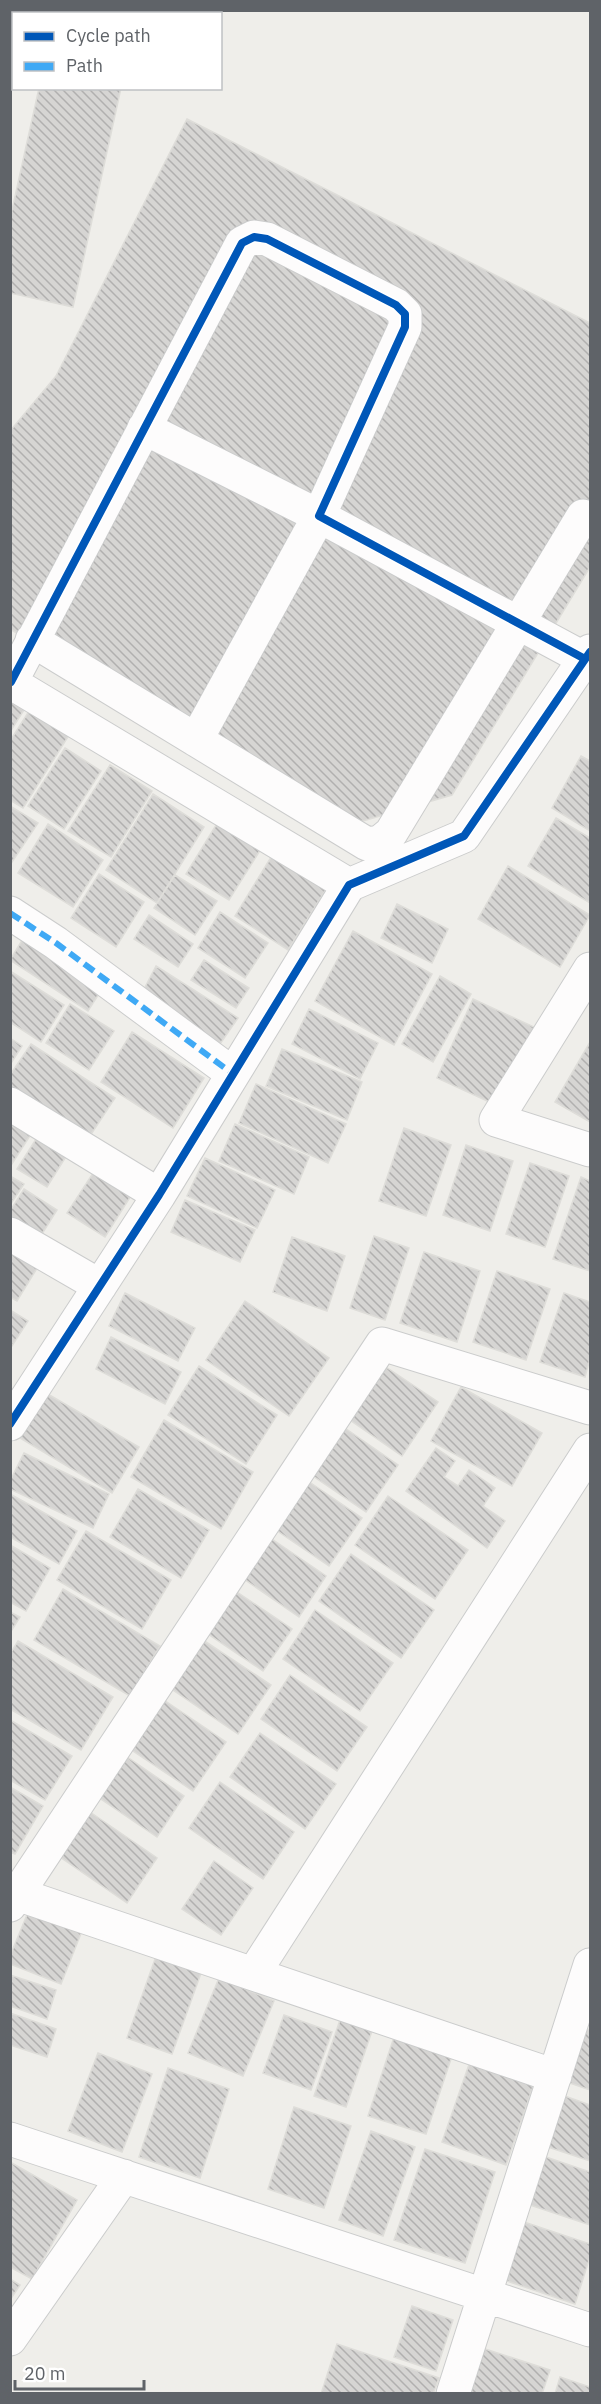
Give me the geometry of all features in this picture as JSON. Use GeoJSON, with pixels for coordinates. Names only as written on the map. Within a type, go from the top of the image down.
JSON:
{"type":"FeatureCollection","features":[{"type":"Feature","properties":{"kind":"street"},"geometry":{"type":"LineString","coordinates":[[196,740],[320,516],[405,327],[405,315],[396,305],[267,238],[254,237],[242,243],[11,682],[349,885]]}},
{"type":"Feature","properties":{"kind":"street"},"geometry":{"type":"LineString","coordinates":[[13,1414],[159,1194],[349,885],[464,836],[588,655],[517,622],[320,516],[144,428]]}},
{"type":"Feature","properties":{"kind":"street"},"geometry":{"type":"LineString","coordinates":[[32,640],[367,844],[380,842],[391,832],[583,516]]}},
{"type":"Feature","properties":{"kind":"street"},"geometry":{"type":"LineString","coordinates":[[10,913],[56,943],[233,1074]]}},
{"type":"Feature","properties":{"kind":"street"},"geometry":{"type":"LineString","coordinates":[[591,969],[495,1120],[591,1150]]}},
{"type":"Feature","properties":{"kind":"street"},"geometry":{"type":"LineString","coordinates":[[10,1104],[159,1194]]}},
{"type":"Feature","properties":{"kind":"street"},"geometry":{"type":"LineString","coordinates":[[10,1234],[100,1286]]}},
{"type":"Feature","properties":{"kind":"street"},"geometry":{"type":"LineString","coordinates":[[555,2076],[254,1973],[14,1899],[382,1344],[591,1408]]}},
{"type":"Feature","properties":{"kind":"street"},"geometry":{"type":"LineString","coordinates":[[254,1973],[591,1450]]}},
{"type":"Feature","properties":{"kind":"street"},"geometry":{"type":"LineString","coordinates":[[453,2394],[591,1965]]}},
{"type":"Feature","properties":{"kind":"street"},"geometry":{"type":"LineString","coordinates":[[10,2139],[591,2330]]}},
{"type":"Feature","properties":{"kind":"street"},"geometry":{"type":"LineString","coordinates":[[10,2339],[124,2176]]}},
{"type":"Feature","properties":{"kind":"building"},"geometry":{"type":"Polygon","coordinates":[[[39,90],[121,90],[73,307],[10,293],[10,219],[39,90]]]}},
{"type":"Feature","properties":{"kind":"building"},"geometry":{"type":"Polygon","coordinates":[[[187,119],[590,323],[590,567],[452,795],[339,828],[10,629],[10,431],[56,376],[187,119]]]}},
{"type":"Feature","properties":{"kind":"building"},"geometry":{"type":"Polygon","coordinates":[[[10,701],[24,710],[10,732],[10,701]]]}},
{"type":"Feature","properties":{"kind":"building"},"geometry":{"type":"Polygon","coordinates":[[[31,708],[71,732],[23,808],[10,800],[10,741],[31,708]]]}},
{"type":"Feature","properties":{"kind":"building"},"geometry":{"type":"Polygon","coordinates":[[[65,748],[101,771],[64,829],[28,806],[65,748]]]}},
{"type":"Feature","properties":{"kind":"building"},"geometry":{"type":"Polygon","coordinates":[[[581,756],[590,761],[590,831],[552,808],[581,756]]]}},
{"type":"Feature","properties":{"kind":"building"},"geometry":{"type":"Polygon","coordinates":[[[110,765],[152,791],[111,857],[68,831],[110,765]]]}},
{"type":"Feature","properties":{"kind":"building"},"geometry":{"type":"Polygon","coordinates":[[[153,794],[204,827],[157,903],[106,870],[153,794]]]}},
{"type":"Feature","properties":{"kind":"building"},"geometry":{"type":"Polygon","coordinates":[[[10,806],[38,823],[10,865],[10,806]]]}},
{"type":"Feature","properties":{"kind":"building"},"geometry":{"type":"Polygon","coordinates":[[[221,817],[264,844],[229,900],[186,874],[221,817]]]}},
{"type":"Feature","properties":{"kind":"building"},"geometry":{"type":"Polygon","coordinates":[[[556,818],[590,838],[590,903],[528,866],[556,818]]]}},
{"type":"Feature","properties":{"kind":"building"},"geometry":{"type":"Polygon","coordinates":[[[48,824],[103,860],[73,907],[18,873],[48,824]]]}},
{"type":"Feature","properties":{"kind":"building"},"geometry":{"type":"Polygon","coordinates":[[[276,849],[330,883],[288,950],[235,916],[276,849]]]}},
{"type":"Feature","properties":{"kind":"building"},"geometry":{"type":"Polygon","coordinates":[[[508,866],[590,915],[560,967],[478,919],[508,866]]]}},
{"type":"Feature","properties":{"kind":"building"},"geometry":{"type":"Polygon","coordinates":[[[99,874],[144,902],[116,947],[71,918],[99,874]]]}},
{"type":"Feature","properties":{"kind":"building"},"geometry":{"type":"Polygon","coordinates":[[[175,875],[217,901],[195,935],[154,908],[175,875]]]}},
{"type":"Feature","properties":{"kind":"building"},"geometry":{"type":"Polygon","coordinates":[[[397,904],[448,929],[432,963],[381,938],[397,904]]]}},
{"type":"Feature","properties":{"kind":"building"},"geometry":{"type":"Polygon","coordinates":[[[220,912],[268,943],[245,978],[198,948],[220,912]]]}},
{"type":"Feature","properties":{"kind":"building"},"geometry":{"type":"Polygon","coordinates":[[[149,915],[193,944],[178,967],[134,939],[149,915]]]}},
{"type":"Feature","properties":{"kind":"building"},"geometry":{"type":"Polygon","coordinates":[[[353,931],[432,974],[394,1045],[315,1001],[353,931]]]}},
{"type":"Feature","properties":{"kind":"building"},"geometry":{"type":"Polygon","coordinates":[[[27,932],[104,986],[88,1011],[10,960],[27,932]]]}},
{"type":"Feature","properties":{"kind":"building"},"geometry":{"type":"Polygon","coordinates":[[[204,960],[249,988],[236,1008],[191,980],[204,960]]]}},
{"type":"Feature","properties":{"kind":"building"},"geometry":{"type":"Polygon","coordinates":[[[156,966],[238,1018],[218,1047],[141,995],[156,966]]]}},
{"type":"Feature","properties":{"kind":"building"},"geometry":{"type":"Polygon","coordinates":[[[10,971],[64,1005],[41,1042],[10,1022],[10,971]]]}},
{"type":"Feature","properties":{"kind":"building"},"geometry":{"type":"Polygon","coordinates":[[[440,976],[471,994],[433,1062],[402,1044],[440,976]]]}},
{"type":"Feature","properties":{"kind":"building"},"geometry":{"type":"Polygon","coordinates":[[[473,999],[534,1027],[498,1106],[437,1078],[473,999]]]}},
{"type":"Feature","properties":{"kind":"building"},"geometry":{"type":"Polygon","coordinates":[[[70,1004],[114,1031],[89,1070],[46,1043],[70,1004]]]}},
{"type":"Feature","properties":{"kind":"building"},"geometry":{"type":"Polygon","coordinates":[[[309,1009],[378,1043],[360,1079],[292,1044],[309,1009]]]}},
{"type":"Feature","properties":{"kind":"building"},"geometry":{"type":"Polygon","coordinates":[[[132,1032],[204,1078],[173,1128],[101,1082],[132,1032]]]}},
{"type":"Feature","properties":{"kind":"building"},"geometry":{"type":"Polygon","coordinates":[[[10,1038],[22,1046],[10,1065],[10,1038]]]}},
{"type":"Feature","properties":{"kind":"building"},"geometry":{"type":"Polygon","coordinates":[[[590,1042],[590,1122],[555,1102],[590,1042]]]}},
{"type":"Feature","properties":{"kind":"building"},"geometry":{"type":"Polygon","coordinates":[[[31,1044],[115,1098],[86,1142],[10,1094],[10,1075],[31,1044]]]}},
{"type":"Feature","properties":{"kind":"building"},"geometry":{"type":"Polygon","coordinates":[[[282,1049],[362,1082],[347,1120],[266,1086],[282,1049]]]}},
{"type":"Feature","properties":{"kind":"building"},"geometry":{"type":"Polygon","coordinates":[[[256,1084],[346,1124],[328,1163],[239,1123],[256,1084]]]}},
{"type":"Feature","properties":{"kind":"building"},"geometry":{"type":"Polygon","coordinates":[[[10,1117],[33,1131],[10,1167],[10,1117]]]}},
{"type":"Feature","properties":{"kind":"building"},"geometry":{"type":"Polygon","coordinates":[[[235,1124],[309,1157],[294,1194],[219,1161],[235,1124]]]}},
{"type":"Feature","properties":{"kind":"building"},"geometry":{"type":"Polygon","coordinates":[[[43,1128],[72,1147],[47,1187],[17,1169],[43,1128]]]}},
{"type":"Feature","properties":{"kind":"building"},"geometry":{"type":"Polygon","coordinates":[[[404,1128],[451,1145],[426,1216],[379,1201],[404,1128]]]}},
{"type":"Feature","properties":{"kind":"building"},"geometry":{"type":"Polygon","coordinates":[[[466,1145],[513,1161],[490,1231],[443,1215],[466,1145]]]}},
{"type":"Feature","properties":{"kind":"building"},"geometry":{"type":"Polygon","coordinates":[[[205,1158],[275,1190],[257,1228],[187,1196],[205,1158]]]}},
{"type":"Feature","properties":{"kind":"building"},"geometry":{"type":"Polygon","coordinates":[[[530,1163],[569,1176],[545,1247],[506,1234],[530,1163]]]}},
{"type":"Feature","properties":{"kind":"building"},"geometry":{"type":"Polygon","coordinates":[[[97,1167],[134,1191],[105,1237],[67,1213],[97,1167]]]}},
{"type":"Feature","properties":{"kind":"building"},"geometry":{"type":"Polygon","coordinates":[[[10,1176],[24,1184],[10,1205],[10,1176]]]}},
{"type":"Feature","properties":{"kind":"building"},"geometry":{"type":"Polygon","coordinates":[[[581,1177],[590,1181],[590,1271],[553,1259],[581,1177]]]}},
{"type":"Feature","properties":{"kind":"building"},"geometry":{"type":"Polygon","coordinates":[[[24,1189],[57,1210],[37,1242],[10,1225],[10,1211],[24,1189]]]}},
{"type":"Feature","properties":{"kind":"building"},"geometry":{"type":"Polygon","coordinates":[[[185,1200],[255,1230],[240,1262],[171,1232],[185,1200]]]}},
{"type":"Feature","properties":{"kind":"building"},"geometry":{"type":"Polygon","coordinates":[[[374,1236],[409,1248],[385,1320],[350,1308],[374,1236]]]}},
{"type":"Feature","properties":{"kind":"building"},"geometry":{"type":"Polygon","coordinates":[[[292,1237],[345,1256],[327,1311],[273,1292],[292,1237]]]}},
{"type":"Feature","properties":{"kind":"building"},"geometry":{"type":"Polygon","coordinates":[[[10,1247],[39,1265],[17,1301],[10,1297],[10,1247]]]}},
{"type":"Feature","properties":{"kind":"building"},"geometry":{"type":"Polygon","coordinates":[[[424,1252],[480,1271],[457,1342],[400,1323],[424,1252]]]}},
{"type":"Feature","properties":{"kind":"building"},"geometry":{"type":"Polygon","coordinates":[[[497,1271],[550,1289],[526,1360],[473,1342],[497,1271]]]}},
{"type":"Feature","properties":{"kind":"building"},"geometry":{"type":"Polygon","coordinates":[[[125,1293],[195,1328],[178,1361],[109,1326],[125,1293]]]}},
{"type":"Feature","properties":{"kind":"building"},"geometry":{"type":"Polygon","coordinates":[[[564,1293],[590,1302],[590,1359],[585,1377],[540,1362],[564,1293]]]}},
{"type":"Feature","properties":{"kind":"building"},"geometry":{"type":"Polygon","coordinates":[[[245,1301],[329,1358],[289,1416],[206,1360],[245,1301]]]}},
{"type":"Feature","properties":{"kind":"building"},"geometry":{"type":"Polygon","coordinates":[[[10,1310],[28,1321],[10,1349],[10,1310]]]}},
{"type":"Feature","properties":{"kind":"building"},"geometry":{"type":"Polygon","coordinates":[[[111,1337],[181,1372],[165,1404],[96,1369],[111,1337]]]}},
{"type":"Feature","properties":{"kind":"building"},"geometry":{"type":"Polygon","coordinates":[[[383,1365],[438,1402],[402,1456],[347,1418],[383,1365]]]}},
{"type":"Feature","properties":{"kind":"building"},"geometry":{"type":"Polygon","coordinates":[[[199,1366],[277,1415],[246,1464],[168,1415],[199,1366]]]}},
{"type":"Feature","properties":{"kind":"building"},"geometry":{"type":"Polygon","coordinates":[[[461,1387],[542,1433],[512,1486],[431,1441],[461,1387]]]}},
{"type":"Feature","properties":{"kind":"building"},"geometry":{"type":"Polygon","coordinates":[[[46,1393],[139,1447],[112,1493],[20,1438],[46,1393]]]}},
{"type":"Feature","properties":{"kind":"building"},"geometry":{"type":"Polygon","coordinates":[[[164,1420],[253,1472],[221,1529],[131,1477],[164,1420]]]}},
{"type":"Feature","properties":{"kind":"building"},"geometry":{"type":"Polygon","coordinates":[[[342,1426],[398,1465],[366,1512],[310,1474],[342,1426]]]}},
{"type":"Feature","properties":{"kind":"building"},"geometry":{"type":"Polygon","coordinates":[[[436,1448],[455,1461],[444,1477],[458,1486],[469,1470],[495,1488],[483,1506],[505,1521],[487,1548],[406,1491],[436,1448]]]}},
{"type":"Feature","properties":{"kind":"building"},"geometry":{"type":"Polygon","coordinates":[[[24,1453],[109,1494],[93,1528],[10,1489],[10,1481],[24,1453]]]}},
{"type":"Feature","properties":{"kind":"building"},"geometry":{"type":"Polygon","coordinates":[[[305,1479],[362,1518],[329,1566],[273,1528],[305,1479]]]}},
{"type":"Feature","properties":{"kind":"building"},"geometry":{"type":"Polygon","coordinates":[[[138,1489],[209,1530],[181,1578],[110,1537],[138,1489]]]}},
{"type":"Feature","properties":{"kind":"building"},"geometry":{"type":"Polygon","coordinates":[[[10,1494],[77,1531],[59,1564],[10,1537],[10,1494]]]}},
{"type":"Feature","properties":{"kind":"building"},"geometry":{"type":"Polygon","coordinates":[[[388,1496],[468,1550],[435,1599],[355,1545],[388,1496]]]}},
{"type":"Feature","properties":{"kind":"building"},"geometry":{"type":"Polygon","coordinates":[[[86,1531],[171,1580],[142,1629],[57,1580],[86,1531]]]}},
{"type":"Feature","properties":{"kind":"building"},"geometry":{"type":"Polygon","coordinates":[[[266,1535],[326,1576],[299,1617],[238,1575],[266,1535]]]}},
{"type":"Feature","properties":{"kind":"building"},"geometry":{"type":"Polygon","coordinates":[[[10,1545],[50,1568],[26,1611],[10,1602],[10,1545]]]}},
{"type":"Feature","properties":{"kind":"building"},"geometry":{"type":"Polygon","coordinates":[[[351,1554],[434,1610],[401,1658],[319,1601],[351,1554]]]}},
{"type":"Feature","properties":{"kind":"building"},"geometry":{"type":"Polygon","coordinates":[[[63,1589],[160,1646],[130,1696],[34,1640],[63,1589]]]}},
{"type":"Feature","properties":{"kind":"building"},"geometry":{"type":"Polygon","coordinates":[[[234,1590],[292,1629],[263,1671],[205,1632],[234,1590]]]}},
{"type":"Feature","properties":{"kind":"building"},"geometry":{"type":"Polygon","coordinates":[[[315,1610],[393,1663],[360,1711],[283,1659],[315,1610]]]}},
{"type":"Feature","properties":{"kind":"building"},"geometry":{"type":"Polygon","coordinates":[[[10,1612],[20,1617],[10,1633],[10,1612]]]}},
{"type":"Feature","properties":{"kind":"building"},"geometry":{"type":"Polygon","coordinates":[[[200,1638],[271,1685],[238,1734],[167,1686],[200,1638]]]}},
{"type":"Feature","properties":{"kind":"building"},"geometry":{"type":"Polygon","coordinates":[[[18,1641],[113,1697],[81,1750],[10,1709],[10,1654],[18,1641]]]}},
{"type":"Feature","properties":{"kind":"building"},"geometry":{"type":"Polygon","coordinates":[[[290,1675],[367,1727],[337,1771],[261,1719],[290,1675]]]}},
{"type":"Feature","properties":{"kind":"building"},"geometry":{"type":"Polygon","coordinates":[[[158,1696],[226,1742],[193,1791],[124,1745],[158,1696]]]}},
{"type":"Feature","properties":{"kind":"building"},"geometry":{"type":"Polygon","coordinates":[[[10,1720],[72,1756],[45,1800],[10,1780],[10,1720]]]}},
{"type":"Feature","properties":{"kind":"building"},"geometry":{"type":"Polygon","coordinates":[[[260,1733],[336,1784],[305,1829],[230,1777],[260,1733]]]}},
{"type":"Feature","properties":{"kind":"building"},"geometry":{"type":"Polygon","coordinates":[[[120,1752],[184,1796],[157,1837],[92,1793],[120,1752]]]}},
{"type":"Feature","properties":{"kind":"building"},"geometry":{"type":"Polygon","coordinates":[[[220,1782],[294,1832],[263,1879],[189,1828],[220,1782]]]}},
{"type":"Feature","properties":{"kind":"building"},"geometry":{"type":"Polygon","coordinates":[[[10,1787],[43,1806],[15,1854],[10,1852],[10,1787]]]}},
{"type":"Feature","properties":{"kind":"building"},"geometry":{"type":"Polygon","coordinates":[[[90,1812],[157,1858],[127,1903],[60,1857],[90,1812]]]}},
{"type":"Feature","properties":{"kind":"building"},"geometry":{"type":"Polygon","coordinates":[[[214,1861],[253,1888],[221,1935],[182,1909],[214,1861]]]}},
{"type":"Feature","properties":{"kind":"building"},"geometry":{"type":"Polygon","coordinates":[[[29,1910],[82,1931],[61,1984],[10,1964],[10,1956],[29,1910]]]}},
{"type":"Feature","properties":{"kind":"building"},"geometry":{"type":"Polygon","coordinates":[[[160,1945],[205,1962],[172,2054],[127,2038],[160,1945]]]}},
{"type":"Feature","properties":{"kind":"building"},"geometry":{"type":"Polygon","coordinates":[[[10,1975],[56,1990],[47,2019],[10,2006],[10,1975]]]}},
{"type":"Feature","properties":{"kind":"building"},"geometry":{"type":"Polygon","coordinates":[[[219,1978],[274,2001],[243,2076],[188,2053],[219,1978]]]}},
{"type":"Feature","properties":{"kind":"building"},"geometry":{"type":"Polygon","coordinates":[[[10,2013],[56,2029],[47,2057],[10,2045],[10,2013]]]}},
{"type":"Feature","properties":{"kind":"building"},"geometry":{"type":"Polygon","coordinates":[[[284,2015],[332,2032],[311,2090],[263,2073],[284,2015]]]}},
{"type":"Feature","properties":{"kind":"building"},"geometry":{"type":"Polygon","coordinates":[[[340,2020],[372,2031],[346,2107],[314,2096],[340,2020]]]}},
{"type":"Feature","properties":{"kind":"building"},"geometry":{"type":"Polygon","coordinates":[[[582,2027],[590,2030],[590,2090],[564,2081],[582,2027]]]}},
{"type":"Feature","properties":{"kind":"building"},"geometry":{"type":"Polygon","coordinates":[[[396,2031],[454,2050],[426,2134],[368,2116],[396,2031]]]}},
{"type":"Feature","properties":{"kind":"building"},"geometry":{"type":"Polygon","coordinates":[[[98,2053],[152,2074],[122,2152],[68,2131],[98,2053]]]}},
{"type":"Feature","properties":{"kind":"building"},"geometry":{"type":"Polygon","coordinates":[[[472,2056],[536,2078],[506,2165],[442,2142],[472,2056]]]}},
{"type":"Feature","properties":{"kind":"building"},"geometry":{"type":"Polygon","coordinates":[[[168,2068],[229,2089],[200,2178],[139,2157],[168,2068]]]}},
{"type":"Feature","properties":{"kind":"building"},"geometry":{"type":"Polygon","coordinates":[[[562,2095],[590,2105],[590,2161],[545,2146],[562,2095]]]}},
{"type":"Feature","properties":{"kind":"building"},"geometry":{"type":"Polygon","coordinates":[[[294,2107],[351,2126],[324,2208],[268,2189],[294,2107]]]}},
{"type":"Feature","properties":{"kind":"building"},"geometry":{"type":"Polygon","coordinates":[[[371,2131],[415,2147],[383,2236],[339,2220],[371,2131]]]}},
{"type":"Feature","properties":{"kind":"building"},"geometry":{"type":"Polygon","coordinates":[[[425,2149],[495,2172],[465,2263],[394,2240],[425,2149]]]}},
{"type":"Feature","properties":{"kind":"building"},"geometry":{"type":"Polygon","coordinates":[[[546,2157],[590,2172],[590,2225],[530,2205],[546,2157]]]}},
{"type":"Feature","properties":{"kind":"building"},"geometry":{"type":"Polygon","coordinates":[[[10,2162],[77,2200],[32,2279],[10,2267],[10,2162]]]}},
{"type":"Feature","properties":{"kind":"building"},"geometry":{"type":"Polygon","coordinates":[[[524,2222],[590,2244],[590,2257],[575,2304],[504,2280],[524,2222]]]}},
{"type":"Feature","properties":{"kind":"building"},"geometry":{"type":"Polygon","coordinates":[[[10,2279],[20,2285],[10,2300],[10,2279]]]}},
{"type":"Feature","properties":{"kind":"building"},"geometry":{"type":"Polygon","coordinates":[[[412,2306],[453,2320],[436,2371],[394,2357],[412,2306]]]}},
{"type":"Feature","properties":{"kind":"building"},"geometry":{"type":"Polygon","coordinates":[[[337,2344],[439,2378],[433,2394],[321,2394],[337,2344]]]}},
{"type":"Feature","properties":{"kind":"building"},"geometry":{"type":"Polygon","coordinates":[[[479,2347],[550,2370],[542,2394],[463,2394],[479,2347]]]}},
{"type":"Feature","properties":{"kind":"building"},"geometry":{"type":"Polygon","coordinates":[[[560,2377],[590,2387],[590,2394],[555,2394],[560,2377]]]}},
{"type":"Feature","properties":{"kind":"marked path"},"geometry":{"type":"LineString","coordinates":[[10,913],[56,943],[233,1074]]}},
{"type":"Feature","properties":{"kind":"cycle path"},"geometry":{"type":"LineString","coordinates":[[11,682],[242,243],[254,237],[267,239],[396,305],[405,314],[405,327],[319,516],[585,659]]}},
{"type":"Feature","properties":{"kind":"cycle path"},"geometry":{"type":"LineString","coordinates":[[10,1424],[159,1195],[349,885],[464,836],[590,652]]}}]}
